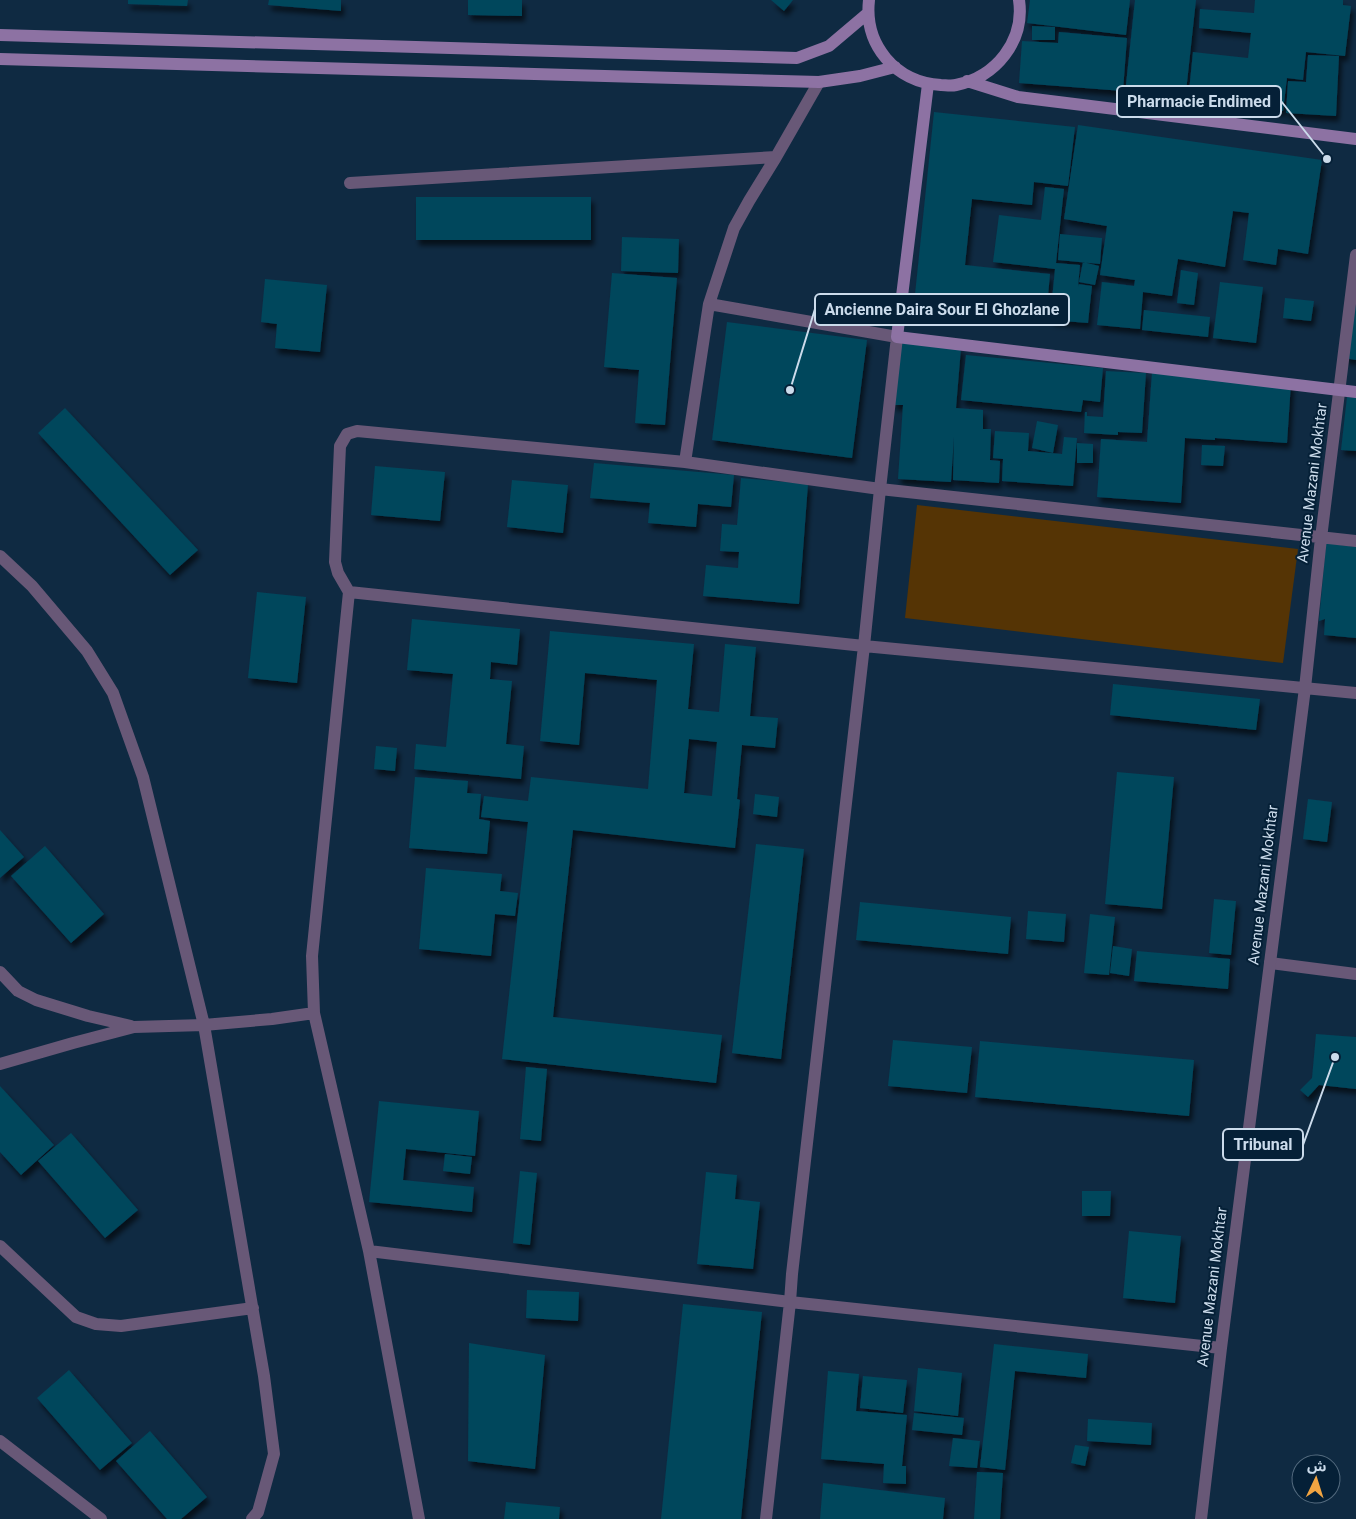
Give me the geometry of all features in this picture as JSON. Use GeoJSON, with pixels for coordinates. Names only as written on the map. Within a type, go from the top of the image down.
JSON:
{"type":"FeatureCollection","features":[{"type":"Feature","properties":{"kind":"main road"},"geometry":{"type":"LineString","coordinates":[[868,6],[873,38],[886,59],[905,75],[928,84],[955,86],[980,77],[1001,62],[1015,40],[1021,14],[1019,0]]}},
{"type":"Feature","properties":{"kind":"main road"},"geometry":{"type":"LineString","coordinates":[[0,34],[797,58],[829,46],[868,6]]}},
{"type":"Feature","properties":{"kind":"main road"},"geometry":{"type":"LineString","coordinates":[[0,59],[819,82],[860,76],[895,66]]}},
{"type":"Feature","properties":{"kind":"main road"},"geometry":{"type":"LineString","coordinates":[[967,81],[1018,97],[1356,139]]}},
{"type":"Feature","properties":{"kind":"main road"},"geometry":{"type":"LineString","coordinates":[[928,84],[897,338],[1356,392]]}},
{"type":"Feature","properties":{"kind":"street"},"geometry":{"type":"LineString","coordinates":[[685,462],[709,304],[734,228],[819,82]]}},
{"type":"Feature","properties":{"kind":"street"},"geometry":{"type":"LineString","coordinates":[[350,183],[776,158]]}},
{"type":"Feature","properties":{"kind":"street","name":"Avenue Mazani Mokhtar"},"geometry":{"type":"LineString","coordinates":[[1201,1519],[1305,688],[1321,538],[1356,255]]}},
{"type":"Feature","properties":{"kind":"street"},"geometry":{"type":"LineString","coordinates":[[709,304],[897,338],[766,1519]]}},
{"type":"Feature","properties":{"kind":"street"},"geometry":{"type":"LineString","coordinates":[[419,1519],[368,1251],[314,1013],[312,956],[349,592],[338,573],[336,562],[340,446],[347,434],[357,431],[685,462],[880,489],[1356,541]]}},
{"type":"Feature","properties":{"kind":"street"},"geometry":{"type":"LineString","coordinates":[[0,556],[32,586],[87,651],[113,693],[143,777],[204,1025],[264,1376],[274,1454],[258,1512],[252,1519]]}},
{"type":"Feature","properties":{"kind":"street"},"geometry":{"type":"LineString","coordinates":[[349,592],[864,646],[1356,692]]}},
{"type":"Feature","properties":{"kind":"street"},"geometry":{"type":"LineString","coordinates":[[1270,963],[1356,974]]}},
{"type":"Feature","properties":{"kind":"street"},"geometry":{"type":"LineString","coordinates":[[0,972],[18,991],[36,1000],[88,1016],[134,1027]]}},
{"type":"Feature","properties":{"kind":"street"},"geometry":{"type":"LineString","coordinates":[[0,1064],[73,1042],[134,1027],[204,1025],[314,1013]]}},
{"type":"Feature","properties":{"kind":"street"},"geometry":{"type":"LineString","coordinates":[[0,1246],[76,1318],[96,1324],[121,1326],[253,1308]]}},
{"type":"Feature","properties":{"kind":"street"},"geometry":{"type":"LineString","coordinates":[[368,1251],[790,1302],[1221,1348]]}},
{"type":"Feature","properties":{"kind":"street"},"geometry":{"type":"LineString","coordinates":[[0,1441],[101,1519]]}},
{"type":"Feature","properties":{"kind":"shaded area"},"geometry":{"type":"Polygon","coordinates":[[[917,505],[1298,549],[1283,663],[905,618],[917,505]]]}},
{"type":"Feature","properties":{"kind":"building"},"geometry":{"type":"Polygon","coordinates":[[[128,0],[188,0],[187,6],[128,4],[128,0]]]}},
{"type":"Feature","properties":{"kind":"building"},"geometry":{"type":"Polygon","coordinates":[[[269,0],[341,0],[341,11],[268,5],[269,0]]]}},
{"type":"Feature","properties":{"kind":"building"},"geometry":{"type":"Polygon","coordinates":[[[468,0],[522,0],[522,16],[468,15],[468,0]]]}},
{"type":"Feature","properties":{"kind":"building"},"geometry":{"type":"Polygon","coordinates":[[[771,0],[793,0],[784,11],[771,0]]]}},
{"type":"Feature","properties":{"kind":"building"},"geometry":{"type":"Polygon","coordinates":[[[1030,0],[1130,0],[1126,35],[1027,23],[1030,0]]]}},
{"type":"Feature","properties":{"kind":"building"},"geometry":{"type":"Polygon","coordinates":[[[1135,0],[1196,0],[1185,101],[1125,94],[1135,0]]]}},
{"type":"Feature","properties":{"kind":"building"},"geometry":{"type":"Polygon","coordinates":[[[1255,0],[1343,0],[1343,5],[1351,6],[1345,56],[1306,52],[1303,80],[1287,78],[1283,111],[1188,101],[1193,52],[1248,58],[1251,33],[1199,28],[1200,9],[1254,13],[1255,0]]]}},
{"type":"Feature","properties":{"kind":"building"},"geometry":{"type":"Polygon","coordinates":[[[1032,26],[1055,27],[1055,40],[1032,40],[1032,26]]]}},
{"type":"Feature","properties":{"kind":"building"},"geometry":{"type":"Polygon","coordinates":[[[1059,32],[1127,38],[1123,91],[1019,83],[1022,41],[1058,43],[1059,32]]]}},
{"type":"Feature","properties":{"kind":"building"},"geometry":{"type":"Polygon","coordinates":[[[1308,55],[1339,56],[1336,116],[1286,113],[1288,81],[1306,82],[1308,55]]]}},
{"type":"Feature","properties":{"kind":"building"},"geometry":{"type":"Polygon","coordinates":[[[934,112],[1075,127],[1068,186],[1034,182],[1032,205],[972,199],[965,265],[1050,274],[1046,318],[914,304],[934,112]]]}},
{"type":"Feature","properties":{"kind":"building"},"geometry":{"type":"Polygon","coordinates":[[[1078,125],[1322,160],[1308,254],[1278,249],[1276,265],[1243,260],[1249,213],[1233,211],[1225,267],[1178,259],[1172,296],[1143,292],[1140,329],[1097,325],[1102,282],[1134,286],[1135,280],[1100,275],[1107,226],[1064,219],[1078,125]]]}},
{"type":"Feature","properties":{"kind":"building"},"geometry":{"type":"Polygon","coordinates":[[[1045,187],[1064,189],[1056,263],[1080,265],[1078,284],[1092,286],[1088,323],[1050,320],[1055,269],[993,262],[999,215],[1041,220],[1045,187]]]}},
{"type":"Feature","properties":{"kind":"building"},"geometry":{"type":"Polygon","coordinates":[[[416,197],[591,197],[591,240],[416,240],[416,197]]]}},
{"type":"Feature","properties":{"kind":"building"},"geometry":{"type":"Polygon","coordinates":[[[1060,234],[1102,238],[1100,264],[1058,260],[1060,234]]]}},
{"type":"Feature","properties":{"kind":"building"},"geometry":{"type":"Polygon","coordinates":[[[622,237],[679,239],[678,273],[621,271],[622,237]]]}},
{"type":"Feature","properties":{"kind":"building"},"geometry":{"type":"Polygon","coordinates":[[[1083,262],[1099,266],[1095,285],[1079,282],[1083,262]]]}},
{"type":"Feature","properties":{"kind":"building"},"geometry":{"type":"Polygon","coordinates":[[[1181,270],[1198,273],[1194,305],[1177,303],[1181,270]]]}},
{"type":"Feature","properties":{"kind":"building"},"geometry":{"type":"Polygon","coordinates":[[[612,273],[677,278],[665,425],[635,423],[639,370],[604,367],[612,273]]]}},
{"type":"Feature","properties":{"kind":"building"},"geometry":{"type":"Polygon","coordinates":[[[265,279],[327,285],[320,352],[275,348],[277,324],[261,322],[265,279]]]}},
{"type":"Feature","properties":{"kind":"building"},"geometry":{"type":"Polygon","coordinates":[[[1220,282],[1263,287],[1256,343],[1213,338],[1220,282]]]}},
{"type":"Feature","properties":{"kind":"building"},"geometry":{"type":"Polygon","coordinates":[[[1285,298],[1314,301],[1311,321],[1283,318],[1285,298]]]}},
{"type":"Feature","properties":{"kind":"building"},"geometry":{"type":"Polygon","coordinates":[[[1356,303],[1356,360],[1344,358],[1356,303]]]}},
{"type":"Feature","properties":{"kind":"building"},"geometry":{"type":"Polygon","coordinates":[[[1144,310],[1210,317],[1208,337],[1142,330],[1144,310]]]}},
{"type":"Feature","properties":{"kind":"building"},"geometry":{"type":"Polygon","coordinates":[[[727,322],[867,340],[852,458],[712,440],[727,322]]]}},
{"type":"Feature","properties":{"kind":"building"},"geometry":{"type":"Polygon","coordinates":[[[898,343],[961,348],[956,408],[983,410],[983,429],[991,429],[990,460],[1000,461],[999,483],[953,480],[954,437],[951,482],[898,479],[903,405],[893,405],[898,343]]]}},
{"type":"Feature","properties":{"kind":"building"},"geometry":{"type":"Polygon","coordinates":[[[966,355],[1103,368],[1100,402],[1083,400],[1081,412],[961,400],[966,355]]]}},
{"type":"Feature","properties":{"kind":"building"},"geometry":{"type":"Polygon","coordinates":[[[1106,371],[1146,373],[1142,433],[1118,432],[1118,435],[1084,433],[1085,412],[1087,412],[1087,416],[1103,417],[1106,371]]]}},
{"type":"Feature","properties":{"kind":"building"},"geometry":{"type":"Polygon","coordinates":[[[1152,372],[1291,383],[1287,443],[1185,438],[1181,503],[1097,497],[1101,439],[1147,442],[1152,372]]]}},
{"type":"Feature","properties":{"kind":"building"},"geometry":{"type":"Polygon","coordinates":[[[1347,397],[1356,398],[1356,451],[1341,450],[1347,397]]]}},
{"type":"Feature","properties":{"kind":"building"},"geometry":{"type":"Polygon","coordinates":[[[65,408],[198,550],[170,575],[38,433],[65,408]]]}},
{"type":"Feature","properties":{"kind":"building"},"geometry":{"type":"Polygon","coordinates":[[[1037,421],[1058,425],[1053,453],[1032,448],[1037,421]]]}},
{"type":"Feature","properties":{"kind":"building"},"geometry":{"type":"Polygon","coordinates":[[[995,431],[1029,433],[1028,451],[1062,454],[1064,437],[1077,438],[1073,486],[1002,481],[1003,459],[993,458],[995,431]]]}},
{"type":"Feature","properties":{"kind":"building"},"geometry":{"type":"Polygon","coordinates":[[[1077,443],[1093,444],[1093,463],[1077,463],[1077,443]]]}},
{"type":"Feature","properties":{"kind":"building"},"geometry":{"type":"Polygon","coordinates":[[[1202,445],[1225,446],[1223,466],[1201,465],[1202,445]]]}},
{"type":"Feature","properties":{"kind":"building"},"geometry":{"type":"Polygon","coordinates":[[[594,463],[734,475],[731,507],[698,504],[696,527],[648,523],[650,503],[590,498],[594,463]]]}},
{"type":"Feature","properties":{"kind":"building"},"geometry":{"type":"Polygon","coordinates":[[[375,466],[445,472],[440,521],[371,515],[375,466]]]}},
{"type":"Feature","properties":{"kind":"building"},"geometry":{"type":"Polygon","coordinates":[[[741,478],[808,484],[799,604],[703,596],[706,565],[738,568],[739,552],[720,551],[722,524],[737,525],[741,478]]]}},
{"type":"Feature","properties":{"kind":"building"},"geometry":{"type":"Polygon","coordinates":[[[512,480],[568,485],[563,533],[507,527],[512,480]]]}},
{"type":"Feature","properties":{"kind":"building"},"geometry":{"type":"Polygon","coordinates":[[[1326,543],[1356,547],[1356,638],[1324,635],[1325,619],[1319,621],[1326,543]]]}},
{"type":"Feature","properties":{"kind":"building"},"geometry":{"type":"Polygon","coordinates":[[[257,592],[306,597],[297,683],[248,678],[257,592]]]}},
{"type":"Feature","properties":{"kind":"building"},"geometry":{"type":"Polygon","coordinates":[[[412,619],[520,629],[517,665],[491,662],[490,679],[512,681],[506,744],[524,746],[521,779],[414,769],[416,744],[446,747],[453,674],[407,670],[412,619]]]}},
{"type":"Feature","properties":{"kind":"building"},"geometry":{"type":"Polygon","coordinates":[[[550,631],[694,644],[688,709],[719,712],[725,644],[756,647],[750,716],[778,718],[775,748],[742,745],[737,799],[740,800],[735,848],[573,830],[553,1017],[722,1035],[716,1083],[502,1059],[528,822],[481,817],[484,796],[528,801],[531,777],[648,789],[657,680],[585,673],[579,745],[540,741],[550,631]],[[689,739],[684,793],[712,796],[717,742],[689,739]]]}},
{"type":"Feature","properties":{"kind":"building"},"geometry":{"type":"Polygon","coordinates":[[[1113,684],[1260,699],[1256,730],[1110,715],[1113,684]]]}},
{"type":"Feature","properties":{"kind":"building"},"geometry":{"type":"Polygon","coordinates":[[[376,746],[397,748],[395,771],[374,769],[376,746]]]}},
{"type":"Feature","properties":{"kind":"building"},"geometry":{"type":"Polygon","coordinates":[[[1117,772],[1174,777],[1162,909],[1105,904],[1117,772]]]}},
{"type":"Feature","properties":{"kind":"building"},"geometry":{"type":"Polygon","coordinates":[[[415,777],[468,781],[467,793],[481,794],[479,819],[490,821],[487,854],[409,848],[415,777]]]}},
{"type":"Feature","properties":{"kind":"building"},"geometry":{"type":"Polygon","coordinates":[[[755,794],[779,797],[777,817],[753,814],[755,794]]]}},
{"type":"Feature","properties":{"kind":"building"},"geometry":{"type":"Polygon","coordinates":[[[1308,799],[1332,802],[1327,842],[1303,839],[1308,799]]]}},
{"type":"Feature","properties":{"kind":"building"},"geometry":{"type":"Polygon","coordinates":[[[0,830],[24,857],[0,878],[0,830]]]}},
{"type":"Feature","properties":{"kind":"building"},"geometry":{"type":"Polygon","coordinates":[[[756,844],[804,849],[781,1059],[732,1053],[756,844]]]}},
{"type":"Feature","properties":{"kind":"building"},"geometry":{"type":"Polygon","coordinates":[[[45,846],[104,914],[71,943],[11,876],[45,846]]]}},
{"type":"Feature","properties":{"kind":"building"},"geometry":{"type":"Polygon","coordinates":[[[426,868],[502,874],[500,891],[518,893],[515,916],[495,914],[491,956],[419,949],[426,868]]]}},
{"type":"Feature","properties":{"kind":"building"},"geometry":{"type":"Polygon","coordinates":[[[1214,899],[1236,901],[1231,955],[1209,953],[1214,899]]]}},
{"type":"Feature","properties":{"kind":"building"},"geometry":{"type":"Polygon","coordinates":[[[860,902],[1011,917],[1008,954],[856,940],[860,902]]]}},
{"type":"Feature","properties":{"kind":"building"},"geometry":{"type":"Polygon","coordinates":[[[1028,911],[1066,914],[1064,942],[1026,939],[1028,911]]]}},
{"type":"Feature","properties":{"kind":"building"},"geometry":{"type":"Polygon","coordinates":[[[1090,914],[1115,917],[1109,975],[1084,973],[1090,914]]]}},
{"type":"Feature","properties":{"kind":"building"},"geometry":{"type":"Polygon","coordinates":[[[1113,946],[1132,949],[1129,976],[1110,973],[1113,946]]]}},
{"type":"Feature","properties":{"kind":"building"},"geometry":{"type":"Polygon","coordinates":[[[1137,951],[1230,959],[1228,989],[1134,981],[1137,951]]]}},
{"type":"Feature","properties":{"kind":"building"},"geometry":{"type":"Polygon","coordinates":[[[1316,1034],[1356,1037],[1356,1089],[1319,1085],[1308,1097],[1300,1090],[1312,1078],[1316,1034]]]}},
{"type":"Feature","properties":{"kind":"building"},"geometry":{"type":"Polygon","coordinates":[[[893,1040],[972,1047],[967,1093],[888,1086],[893,1040]]]}},
{"type":"Feature","properties":{"kind":"building"},"geometry":{"type":"Polygon","coordinates":[[[980,1041],[1194,1060],[1189,1116],[975,1097],[980,1041]]]}},
{"type":"Feature","properties":{"kind":"building"},"geometry":{"type":"Polygon","coordinates":[[[526,1067],[547,1069],[541,1141],[520,1139],[526,1067]]]}},
{"type":"Feature","properties":{"kind":"building"},"geometry":{"type":"Polygon","coordinates":[[[0,1086],[54,1145],[21,1175],[0,1152],[0,1086]]]}},
{"type":"Feature","properties":{"kind":"building"},"geometry":{"type":"Polygon","coordinates":[[[379,1101],[479,1111],[475,1156],[406,1149],[403,1180],[474,1187],[472,1212],[369,1202],[379,1101]]]}},
{"type":"Feature","properties":{"kind":"building"},"geometry":{"type":"Polygon","coordinates":[[[71,1133],[138,1210],[105,1238],[38,1161],[71,1133]]]}},
{"type":"Feature","properties":{"kind":"building"},"geometry":{"type":"Polygon","coordinates":[[[445,1154],[472,1157],[470,1174],[443,1171],[445,1154]]]}},
{"type":"Feature","properties":{"kind":"building"},"geometry":{"type":"Polygon","coordinates":[[[520,1171],[537,1173],[530,1245],[513,1243],[520,1171]]]}},
{"type":"Feature","properties":{"kind":"building"},"geometry":{"type":"Polygon","coordinates":[[[706,1172],[737,1175],[735,1199],[760,1202],[753,1269],[697,1264],[706,1172]]]}},
{"type":"Feature","properties":{"kind":"building"},"geometry":{"type":"Polygon","coordinates":[[[1082,1191],[1111,1191],[1110,1216],[1082,1216],[1082,1191]]]}},
{"type":"Feature","properties":{"kind":"building"},"geometry":{"type":"Polygon","coordinates":[[[1129,1231],[1181,1236],[1175,1303],[1123,1298],[1129,1231]]]}},
{"type":"Feature","properties":{"kind":"building"},"geometry":{"type":"Polygon","coordinates":[[[527,1290],[579,1292],[578,1321],[526,1318],[527,1290]]]}},
{"type":"Feature","properties":{"kind":"building"},"geometry":{"type":"Polygon","coordinates":[[[683,1304],[762,1312],[741,1519],[661,1519],[683,1304]]]}},
{"type":"Feature","properties":{"kind":"building"},"geometry":{"type":"Polygon","coordinates":[[[469,1343],[545,1355],[535,1469],[468,1461],[469,1343]]]}},
{"type":"Feature","properties":{"kind":"building"},"geometry":{"type":"Polygon","coordinates":[[[994,1344],[1088,1354],[1086,1378],[1015,1371],[1005,1470],[980,1467],[994,1344]]]}},
{"type":"Feature","properties":{"kind":"building"},"geometry":{"type":"Polygon","coordinates":[[[918,1368],[962,1373],[958,1416],[914,1411],[918,1368]]]}},
{"type":"Feature","properties":{"kind":"building"},"geometry":{"type":"Polygon","coordinates":[[[69,1370],[132,1443],[100,1470],[37,1398],[69,1370]]]}},
{"type":"Feature","properties":{"kind":"building"},"geometry":{"type":"Polygon","coordinates":[[[828,1371],[859,1374],[856,1411],[907,1415],[902,1466],[906,1466],[906,1484],[883,1483],[884,1464],[821,1459],[828,1371]]]}},
{"type":"Feature","properties":{"kind":"building"},"geometry":{"type":"Polygon","coordinates":[[[863,1376],[907,1380],[903,1413],[860,1408],[863,1376]]]}},
{"type":"Feature","properties":{"kind":"building"},"geometry":{"type":"Polygon","coordinates":[[[914,1413],[964,1418],[962,1435],[912,1430],[914,1413]]]}},
{"type":"Feature","properties":{"kind":"building"},"geometry":{"type":"Polygon","coordinates":[[[1088,1419],[1152,1423],[1151,1445],[1087,1441],[1088,1419]]]}},
{"type":"Feature","properties":{"kind":"building"},"geometry":{"type":"Polygon","coordinates":[[[150,1431],[207,1497],[181,1519],[167,1519],[116,1461],[150,1431]]]}},
{"type":"Feature","properties":{"kind":"building"},"geometry":{"type":"Polygon","coordinates":[[[953,1438],[980,1441],[977,1468],[949,1466],[953,1438]]]}},
{"type":"Feature","properties":{"kind":"building"},"geometry":{"type":"Polygon","coordinates":[[[1075,1445],[1089,1447],[1085,1466],[1071,1463],[1075,1445]]]}},
{"type":"Feature","properties":{"kind":"building"},"geometry":{"type":"Polygon","coordinates":[[[977,1472],[1003,1473],[1000,1519],[974,1519],[977,1472]]]}},
{"type":"Feature","properties":{"kind":"building"},"geometry":{"type":"Polygon","coordinates":[[[823,1483],[945,1498],[943,1519],[820,1519],[823,1483]]]}},
{"type":"Feature","properties":{"kind":"building"},"geometry":{"type":"Polygon","coordinates":[[[506,1502],[560,1507],[559,1519],[504,1519],[506,1502]]]}},
{"type":"Feature","properties":{"kind":"place","name":"Pharmacie Endimed"},"geometry":{"type":"Point","coordinates":[1327,159]}},
{"type":"Feature","properties":{"kind":"place","name":"Ancienne Daira Sour El Ghozlane"},"geometry":{"type":"Point","coordinates":[790,390]}},
{"type":"Feature","properties":{"kind":"place","name":"Tribunal"},"geometry":{"type":"Point","coordinates":[1335,1057]}}]}
